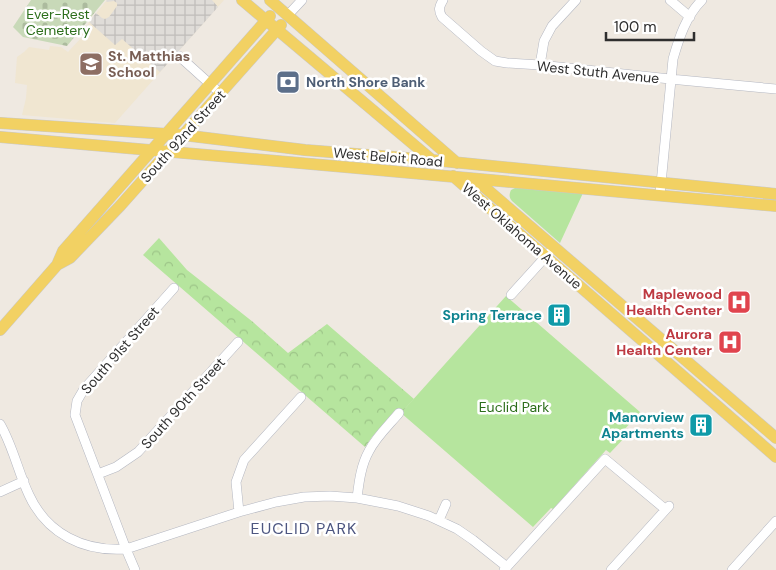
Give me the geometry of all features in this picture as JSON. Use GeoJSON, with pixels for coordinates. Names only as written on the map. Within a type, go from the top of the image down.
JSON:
{"type":"FeatureCollection","features":[{"type":"Feature","properties":{"kind":"main road","name":"West Oklahoma Avenue"},"geometry":{"type":"LineString","coordinates":[[242,0],[454,177],[776,457]]}},
{"type":"Feature","properties":{"kind":"main road","name":"West Oklahoma Avenue"},"geometry":{"type":"LineString","coordinates":[[277,2],[288,16],[455,162],[776,438]]}},
{"type":"Feature","properties":{"kind":"main road","name":"South 92nd Street"},"geometry":{"type":"LineString","coordinates":[[0,330],[57,265],[63,252],[266,20],[277,2]]}},
{"type":"Feature","properties":{"kind":"main road","name":"South 92nd Street"},"geometry":{"type":"LineString","coordinates":[[57,265],[70,258],[120,206],[288,16]]}},
{"type":"Feature","properties":{"kind":"main road","name":"West Beloit Road"},"geometry":{"type":"LineString","coordinates":[[0,123],[183,135],[305,150],[455,162],[776,194]]}},
{"type":"Feature","properties":{"kind":"main road"},"geometry":{"type":"LineString","coordinates":[[399,132],[408,145],[405,154],[400,158]]}},
{"type":"Feature","properties":{"kind":"main road","name":"West Beloit Road"},"geometry":{"type":"LineString","coordinates":[[0,137],[660,194],[776,206]]}},
{"type":"Feature","properties":{"kind":"main road"},"geometry":{"type":"LineString","coordinates":[[126,148],[134,154],[135,169]]}},
{"type":"Feature","properties":{"kind":"main road"},"geometry":{"type":"LineString","coordinates":[[515,214],[506,195],[509,187],[517,183]]}},
{"type":"Feature","properties":{"kind":"street","name":"South 92nd Street"},"geometry":{"type":"LineString","coordinates":[[288,16],[302,0]]}},
{"type":"Feature","properties":{"kind":"street","name":"West Stuth Avenue"},"geometry":{"type":"LineString","coordinates":[[443,0],[439,11],[442,17],[481,52],[495,61],[776,89]]}},
{"type":"Feature","properties":{"kind":"street"},"geometry":{"type":"LineString","coordinates":[[540,65],[544,41],[552,26],[576,0]]}},
{"type":"Feature","properties":{"kind":"street"},"geometry":{"type":"LineString","coordinates":[[670,0],[690,16]]}},
{"type":"Feature","properties":{"kind":"street"},"geometry":{"type":"LineString","coordinates":[[660,194],[673,59],[678,38],[690,16],[702,0]]}},
{"type":"Feature","properties":{"kind":"street"},"geometry":{"type":"LineString","coordinates":[[179,56],[220,93]]}},
{"type":"Feature","properties":{"kind":"street"},"geometry":{"type":"LineString","coordinates":[[511,296],[554,247]]}},
{"type":"Feature","properties":{"kind":"street","name":"South 91st Street"},"geometry":{"type":"LineString","coordinates":[[98,474],[75,415],[77,401],[84,389],[174,288]]}},
{"type":"Feature","properties":{"kind":"street","name":"South 90th Street"},"geometry":{"type":"LineString","coordinates":[[98,474],[116,467],[138,452],[238,342]]}},
{"type":"Feature","properties":{"kind":"street"},"geometry":{"type":"LineString","coordinates":[[239,512],[236,482],[244,460],[301,397]]}},
{"type":"Feature","properties":{"kind":"street"},"geometry":{"type":"LineString","coordinates":[[357,498],[361,474],[369,450],[399,413]]}},
{"type":"Feature","properties":{"kind":"street"},"geometry":{"type":"LineString","coordinates":[[0,424],[6,434],[36,507],[49,524],[61,534],[75,541],[107,549],[126,549],[239,512],[276,502],[304,497],[330,496],[357,498],[419,512],[457,529],[473,540],[505,568],[603,460],[607,459],[667,507],[611,570]]}},
{"type":"Feature","properties":{"kind":"street"},"geometry":{"type":"LineString","coordinates":[[98,474],[134,570]]}},
{"type":"Feature","properties":{"kind":"street"},"geometry":{"type":"LineString","coordinates":[[0,492],[24,481]]}},
{"type":"Feature","properties":{"kind":"street"},"geometry":{"type":"LineString","coordinates":[[438,520],[446,504]]}},
{"type":"Feature","properties":{"kind":"street"},"geometry":{"type":"LineString","coordinates":[[732,570],[776,521]]}},
{"type":"Feature","properties":{"kind":"shaded area","name":"St. Matthias School"},"geometry":{"type":"Polygon","coordinates":[[[107,0],[224,0],[115,123],[22,115],[27,85],[15,83],[17,57],[29,47],[49,50],[50,46],[61,47],[68,52],[83,36],[81,33],[107,0]]]}},
{"type":"Feature","properties":{"kind":"shaded area"},"geometry":{"type":"Polygon","coordinates":[[[107,0],[212,0],[218,7],[160,72],[122,39],[115,45],[89,22],[96,13],[105,19],[109,17],[117,3],[114,1],[107,2],[107,0]]]}},
{"type":"Feature","properties":{"kind":"green space","name":"Ever-Rest Cemetery"},"geometry":{"type":"Polygon","coordinates":[[[31,0],[105,0],[67,46],[23,37],[13,27],[31,0]]]}},
{"type":"Feature","properties":{"kind":"green space"},"geometry":{"type":"Polygon","coordinates":[[[517,187],[583,193],[560,243],[512,201],[510,192],[517,187]]]}},
{"type":"Feature","properties":{"kind":"green space"},"geometry":{"type":"Polygon","coordinates":[[[159,238],[187,270],[253,322],[288,353],[327,324],[414,399],[401,413],[396,409],[365,447],[143,255],[159,238]]]}},
{"type":"Feature","properties":{"kind":"green space","name":"Euclid Park"},"geometry":{"type":"Polygon","coordinates":[[[506,296],[640,412],[624,430],[628,434],[610,453],[606,450],[553,509],[551,508],[533,527],[401,413],[506,296]]]}},
{"type":"Feature","properties":{"kind":"place","name":"St. Matthias School"},"geometry":{"type":"Point","coordinates":[91,64]}},
{"type":"Feature","properties":{"kind":"place","name":"North Shore Bank"},"geometry":{"type":"Point","coordinates":[288,82]}},
{"type":"Feature","properties":{"kind":"place","name":"Maplewood Health Center"},"geometry":{"type":"Point","coordinates":[739,302]}},
{"type":"Feature","properties":{"kind":"place","name":"Spring Terrace"},"geometry":{"type":"Point","coordinates":[559,315]}},
{"type":"Feature","properties":{"kind":"place","name":"Aurora Health Center"},"geometry":{"type":"Point","coordinates":[730,342]}},
{"type":"Feature","properties":{"kind":"place","name":"Manorview Apartments"},"geometry":{"type":"Point","coordinates":[701,425]}},
{"type":"Feature","properties":{"kind":"district","name":"EUCLID PARK"},"geometry":{"type":"Point","coordinates":[304,528]}}]}
